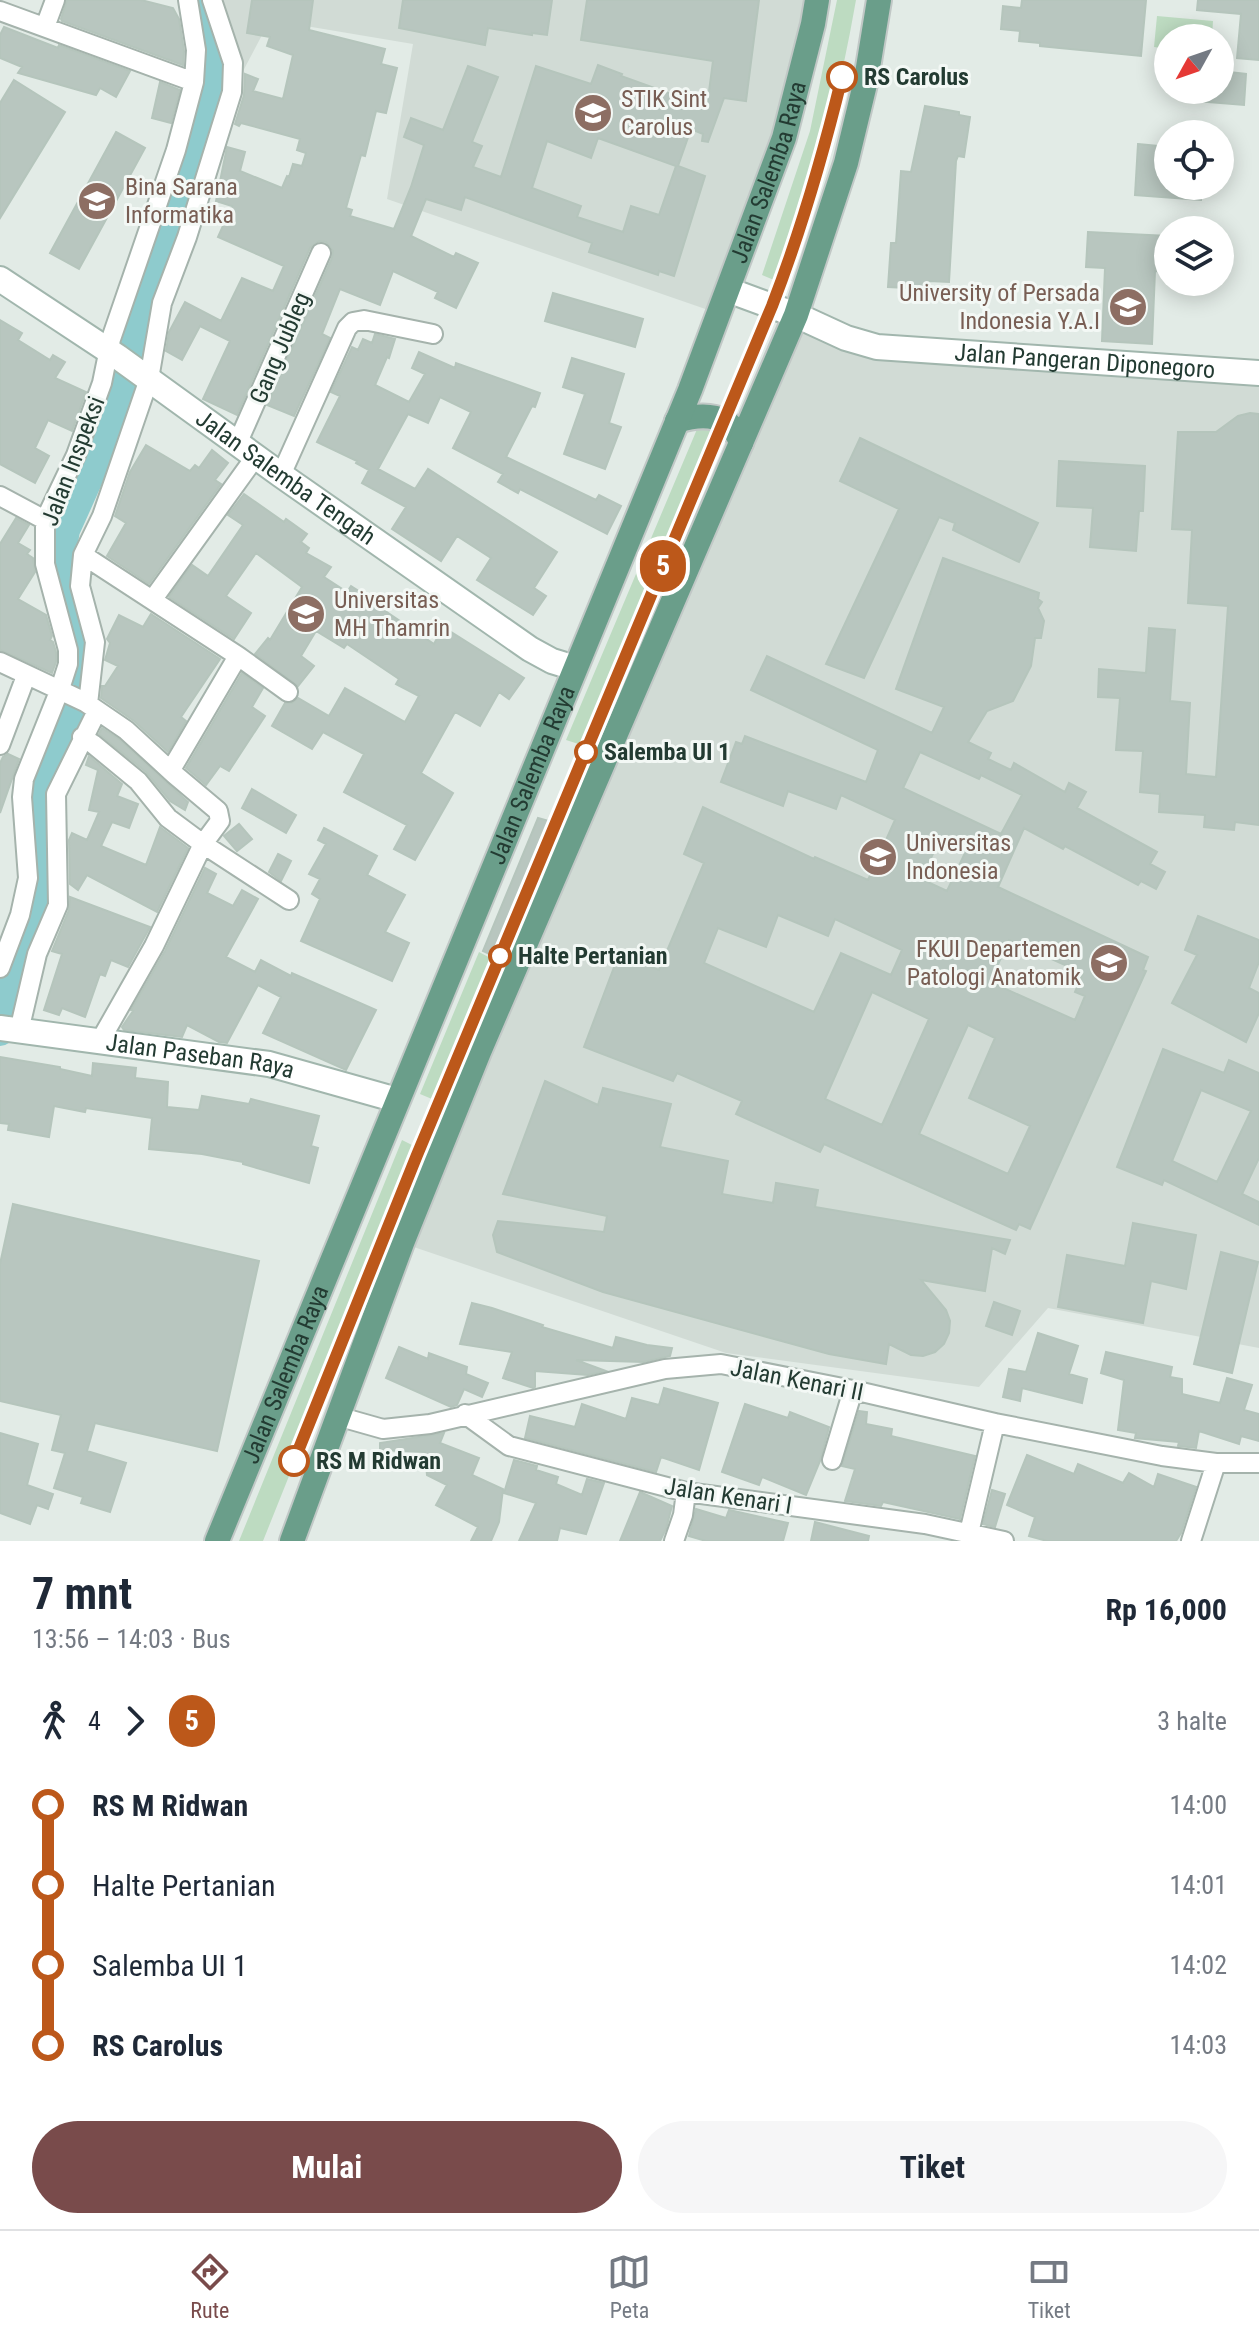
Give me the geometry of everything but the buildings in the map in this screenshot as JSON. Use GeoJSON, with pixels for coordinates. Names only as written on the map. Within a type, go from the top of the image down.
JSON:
{"type":"FeatureCollection","features":[{"type":"Feature","properties":{"kind":"main road","name":"Jalan Salemba Raya"},"geometry":{"type":"LineString","coordinates":[[217,1541],[677,421],[784,138],[817,0]]}},
{"type":"Feature","properties":{"kind":"main road"},"geometry":{"type":"LineString","coordinates":[[292,1541],[402,1243],[479,1052],[796,315],[846,163],[866,80],[879,0]]}},
{"type":"Feature","properties":{"kind":"main road","name":"Jalan Salemba Tengah"},"geometry":{"type":"LineString","coordinates":[[0,279],[113,354],[530,649],[552,661],[575,668]]}},
{"type":"Feature","properties":{"kind":"main road","name":"Jalan Pangeran Diponegoro"},"geometry":{"type":"LineString","coordinates":[[728,290],[796,315],[846,338],[877,347],[1259,373]]}},
{"type":"Feature","properties":{"kind":"main road"},"geometry":{"type":"LineString","coordinates":[[677,421],[703,415],[714,417],[735,430],[741,443]]}},
{"type":"Feature","properties":{"kind":"main road","name":"Jalan Paseban Raya"},"geometry":{"type":"LineString","coordinates":[[9,1030],[269,1064],[397,1100]]}},
{"type":"Feature","properties":{"kind":"street"},"geometry":{"type":"LineString","coordinates":[[45,27],[55,0]]}},
{"type":"Feature","properties":{"kind":"street","name":"Jalan Inspeksi"},"geometry":{"type":"LineString","coordinates":[[0,968],[20,915],[28,878],[22,797],[24,779],[62,690],[68,664],[68,650],[45,564],[45,520],[76,455],[113,354],[176,150],[194,82],[196,50],[188,0]]}},
{"type":"Feature","properties":{"kind":"street","name":"Jalan Inspeksi"},"geometry":{"type":"LineString","coordinates":[[9,1030],[58,905],[56,794],[82,737],[90,706],[95,642],[80,586],[83,555],[102,516],[147,378],[162,303],[187,237],[232,92],[233,63],[212,0]]}},
{"type":"Feature","properties":{"kind":"street"},"geometry":{"type":"LineString","coordinates":[[0,11],[194,82]]}},
{"type":"Feature","properties":{"kind":"street","name":"Gang Jubleg"},"geometry":{"type":"LineString","coordinates":[[153,599],[247,449],[321,253]]}},
{"type":"Feature","properties":{"kind":"street"},"geometry":{"type":"LineString","coordinates":[[281,475],[347,328],[353,322],[364,320],[433,334]]}},
{"type":"Feature","properties":{"kind":"street"},"geometry":{"type":"LineString","coordinates":[[0,496],[45,520]]}},
{"type":"Feature","properties":{"kind":"street"},"geometry":{"type":"LineString","coordinates":[[83,555],[288,692]]}},
{"type":"Feature","properties":{"kind":"street"},"geometry":{"type":"LineString","coordinates":[[174,774],[174,763],[238,656]]}},
{"type":"Feature","properties":{"kind":"street"},"geometry":{"type":"LineString","coordinates":[[0,662],[62,690],[126,730],[218,811],[220,817],[217,827],[203,844],[154,946],[100,1041]]}},
{"type":"Feature","properties":{"kind":"street"},"geometry":{"type":"LineString","coordinates":[[0,745],[26,676]]}},
{"type":"Feature","properties":{"kind":"street"},"geometry":{"type":"LineString","coordinates":[[82,737],[138,781],[168,818],[289,900]]}},
{"type":"Feature","properties":{"kind":"street","name":"Jalan Kenari II"},"geometry":{"type":"LineString","coordinates":[[337,1416],[383,1429],[430,1424],[665,1369],[701,1365],[741,1367],[1162,1456],[1216,1463],[1259,1463]]}},
{"type":"Feature","properties":{"kind":"street"},"geometry":{"type":"LineString","coordinates":[[832,1460],[853,1390]]}},
{"type":"Feature","properties":{"kind":"street","name":"Jalan Kenari I"},"geometry":{"type":"LineString","coordinates":[[465,1414],[509,1446],[686,1492],[925,1524],[1004,1541]]}},
{"type":"Feature","properties":{"kind":"street"},"geometry":{"type":"LineString","coordinates":[[969,1533],[995,1423]]}},
{"type":"Feature","properties":{"kind":"street"},"geometry":{"type":"LineString","coordinates":[[1191,1541],[1216,1463]]}},
{"type":"Feature","properties":{"kind":"street"},"geometry":{"type":"LineString","coordinates":[[674,1541],[683,1515],[686,1492]]}},
{"type":"Feature","properties":{"kind":"shaded area"},"geometry":{"type":"Polygon","coordinates":[[[212,0],[814,0],[717,313],[387,199],[413,44],[270,20],[232,92],[212,0]]]}},
{"type":"Feature","properties":{"kind":"shaded area","name":"Universitas Indonesia"},"geometry":{"type":"Polygon","coordinates":[[[796,315],[846,338],[1259,373],[1259,1348],[1048,1308],[979,1387],[726,1353],[402,1243],[796,315]]]}},
{"type":"Feature","properties":{"kind":"green space"},"geometry":{"type":"Polygon","coordinates":[[[837,0],[856,0],[834,108],[781,283],[762,275],[810,131],[837,0]]]}},
{"type":"Feature","properties":{"kind":"green space"},"geometry":{"type":"Polygon","coordinates":[[[1157,16],[1213,21],[1213,24],[1156,24],[1157,16]]]}},
{"type":"Feature","properties":{"kind":"green space"},"geometry":{"type":"Polygon","coordinates":[[[703,415],[723,421],[588,747],[566,740],[703,415]]]}},
{"type":"Feature","properties":{"kind":"green space"},"geometry":{"type":"Polygon","coordinates":[[[479,952],[498,962],[439,1102],[420,1094],[479,952]]]}},
{"type":"Feature","properties":{"kind":"green space"},"geometry":{"type":"Polygon","coordinates":[[[402,1140],[420,1149],[263,1541],[239,1541],[402,1140]]]}},
{"type":"Feature","properties":{"kind":"waterway"},"geometry":{"type":"LineString","coordinates":[[0,1031],[7,985],[40,896],[36,783],[82,692],[81,652],[58,569],[65,530],[107,436],[205,127],[219,67],[195,0]]}},
{"type":"Feature","properties":{"kind":"bus line","name":"5"},"geometry":{"type":"LineString","coordinates":[[294,1461],[417,1155],[772,306],[805,216],[842,77]]}},
{"type":"Feature","properties":{"kind":"place","name":"RS Carolus"},"geometry":{"type":"Point","coordinates":[842,77]}},
{"type":"Feature","properties":{"kind":"place","name":"STIK Sint Carolus"},"geometry":{"type":"Point","coordinates":[593,113]}},
{"type":"Feature","properties":{"kind":"place","name":"Bina Sarana Informatika"},"geometry":{"type":"Point","coordinates":[97,201]}},
{"type":"Feature","properties":{"kind":"place","name":"University of Persada Indonesia Y.A.I"},"geometry":{"type":"Point","coordinates":[1128,307]}},
{"type":"Feature","properties":{"kind":"place","name":"Universitas MH Thamrin"},"geometry":{"type":"Point","coordinates":[306,614]}},
{"type":"Feature","properties":{"kind":"place","name":"Salemba UI 1"},"geometry":{"type":"Point","coordinates":[586,752]}},
{"type":"Feature","properties":{"kind":"place","name":"Universitas Indonesia"},"geometry":{"type":"Point","coordinates":[878,857]}},
{"type":"Feature","properties":{"kind":"place","name":"Halte Pertanian"},"geometry":{"type":"Point","coordinates":[500,956]}},
{"type":"Feature","properties":{"kind":"place","name":"FKUI Departemen Patologi Anatomik"},"geometry":{"type":"Point","coordinates":[1109,963]}},
{"type":"Feature","properties":{"kind":"place","name":"RS M Ridwan"},"geometry":{"type":"Point","coordinates":[294,1461]}}]}
